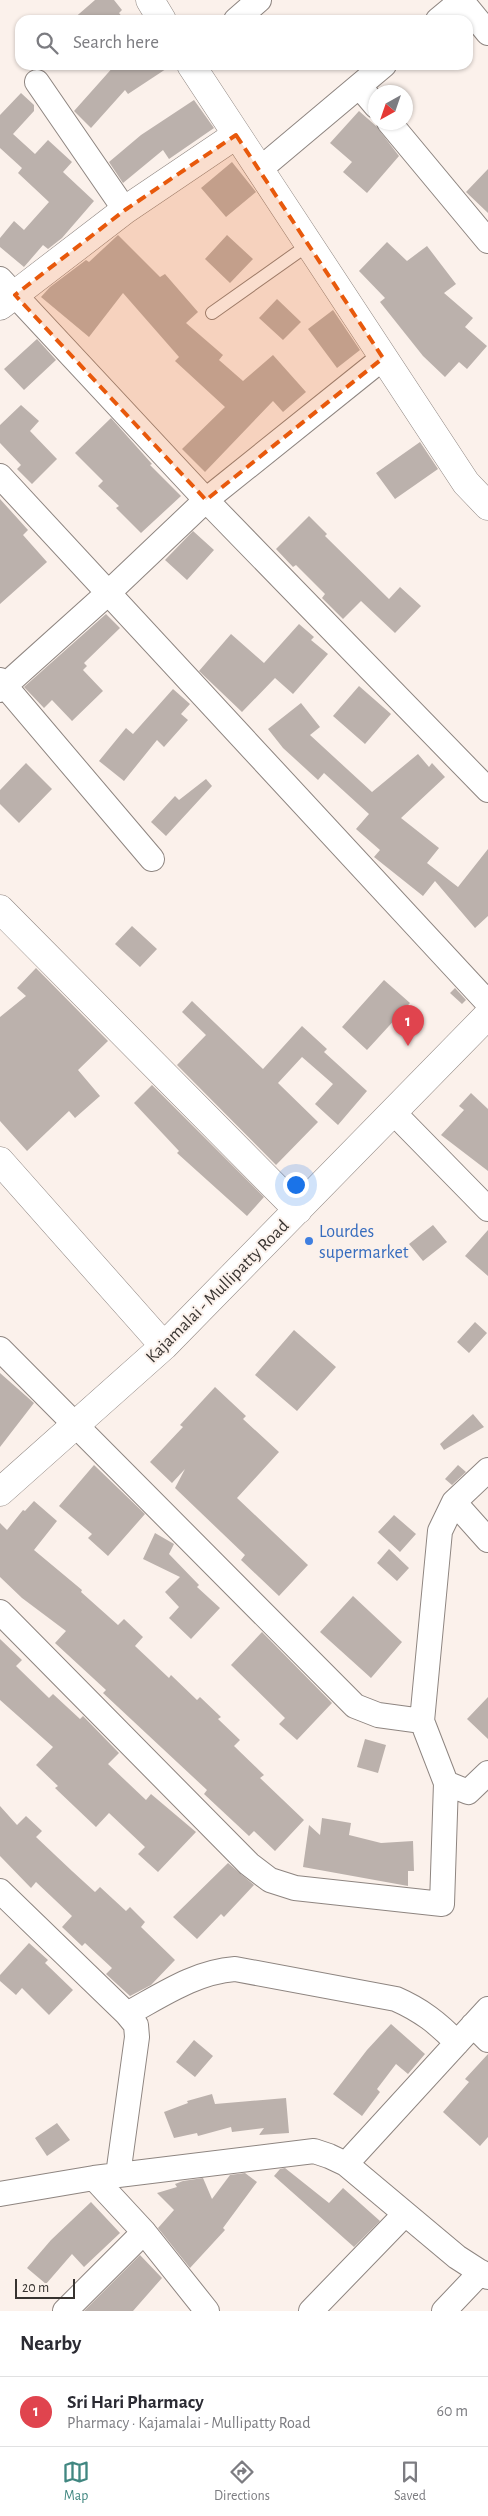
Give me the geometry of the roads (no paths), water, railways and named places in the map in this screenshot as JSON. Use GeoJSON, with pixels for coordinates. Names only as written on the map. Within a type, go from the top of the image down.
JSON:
{"type":"FeatureCollection","features":[{"type":"Feature","properties":{"kind":"street"},"geometry":{"type":"LineString","coordinates":[[150,0],[159,15]]}},
{"type":"Feature","properties":{"kind":"street"},"geometry":{"type":"LineString","coordinates":[[242,15],[259,0]]}},
{"type":"Feature","properties":{"kind":"street"},"geometry":{"type":"LineString","coordinates":[[444,15],[461,0],[488,33]]}},
{"type":"Feature","properties":{"kind":"street"},"geometry":{"type":"LineString","coordinates":[[194,70],[466,482],[488,506]]}},
{"type":"Feature","properties":{"kind":"street"},"geometry":{"type":"LineString","coordinates":[[259,170],[378,70]]}},
{"type":"Feature","properties":{"kind":"street"},"geometry":{"type":"LineString","coordinates":[[37,82],[125,210]]}},
{"type":"Feature","properties":{"kind":"street"},"geometry":{"type":"LineString","coordinates":[[359,86],[368,97]]}},
{"type":"Feature","properties":{"kind":"street"},"geometry":{"type":"LineString","coordinates":[[396,130],[488,241]]}},
{"type":"Feature","properties":{"kind":"street"},"geometry":{"type":"LineString","coordinates":[[236,136],[5,293],[488,790]]}},
{"type":"Feature","properties":{"kind":"street"},"geometry":{"type":"LineString","coordinates":[[152,859],[2,685],[107,594],[206,500],[383,358]]}},
{"type":"Feature","properties":{"kind":"street"},"geometry":{"type":"LineString","coordinates":[[0,476],[107,594],[488,1003]]}},
{"type":"Feature","properties":{"kind":"street"},"geometry":{"type":"LineString","coordinates":[[0,909],[298,1210]]}},
{"type":"Feature","properties":{"kind":"street","name":"Kajamalai - Mullipatty Road"},"geometry":{"type":"LineString","coordinates":[[0,1492],[164,1346],[488,1015]]}},
{"type":"Feature","properties":{"kind":"street"},"geometry":{"type":"LineString","coordinates":[[394,1113],[488,1210]]}},
{"type":"Feature","properties":{"kind":"street"},"geometry":{"type":"LineString","coordinates":[[0,1161],[164,1346]]}},
{"type":"Feature","properties":{"kind":"street"},"geometry":{"type":"LineString","coordinates":[[0,1349],[355,1706],[378,1716],[422,1721]]}},
{"type":"Feature","properties":{"kind":"street"},"geometry":{"type":"LineString","coordinates":[[0,1612],[249,1864],[270,1880],[295,1888],[442,1904],[446,1783],[422,1721],[440,1531],[454,1502],[488,1470]]}},
{"type":"Feature","properties":{"kind":"street"},"geometry":{"type":"LineString","coordinates":[[454,1502],[488,1540]]}},
{"type":"Feature","properties":{"kind":"street"},"geometry":{"type":"LineString","coordinates":[[446,1783],[468,1792],[488,1772]]}},
{"type":"Feature","properties":{"kind":"street"},"geometry":{"type":"LineString","coordinates":[[0,1891],[127,2014],[136,2026],[138,2037],[118,2176]]}},
{"type":"Feature","properties":{"kind":"street"},"geometry":{"type":"LineString","coordinates":[[127,2014],[195,1978],[213,1971],[234,1969],[396,1999],[417,2008],[438,2023],[457,2043]]}},
{"type":"Feature","properties":{"kind":"street"},"geometry":{"type":"LineString","coordinates":[[346,2164],[457,2043],[483,2025]]}},
{"type":"Feature","properties":{"kind":"street"},"geometry":{"type":"LineString","coordinates":[[0,2194],[94,2178],[314,2151],[346,2164],[457,2257],[484,2274],[444,2311]]}},
{"type":"Feature","properties":{"kind":"street"},"geometry":{"type":"LineString","coordinates":[[94,2178],[144,2232],[207,2311]]}},
{"type":"Feature","properties":{"kind":"street"},"geometry":{"type":"LineString","coordinates":[[311,2311],[405,2214]]}},
{"type":"Feature","properties":{"kind":"street"},"geometry":{"type":"LineString","coordinates":[[65,2311],[144,2232]]}},
{"type":"Feature","properties":{"kind":"lane"},"geometry":{"type":"LineString","coordinates":[[212,313],[308,245]]}},
{"type":"Feature","properties":{"kind":"place","name":"Sri Hari Pharmacy"},"geometry":{"type":"Point","coordinates":[408,1046]}},
{"type":"Feature","properties":{"kind":"place","name":"Lourdes supermarket"},"geometry":{"type":"Point","coordinates":[309,1241]}}]}
